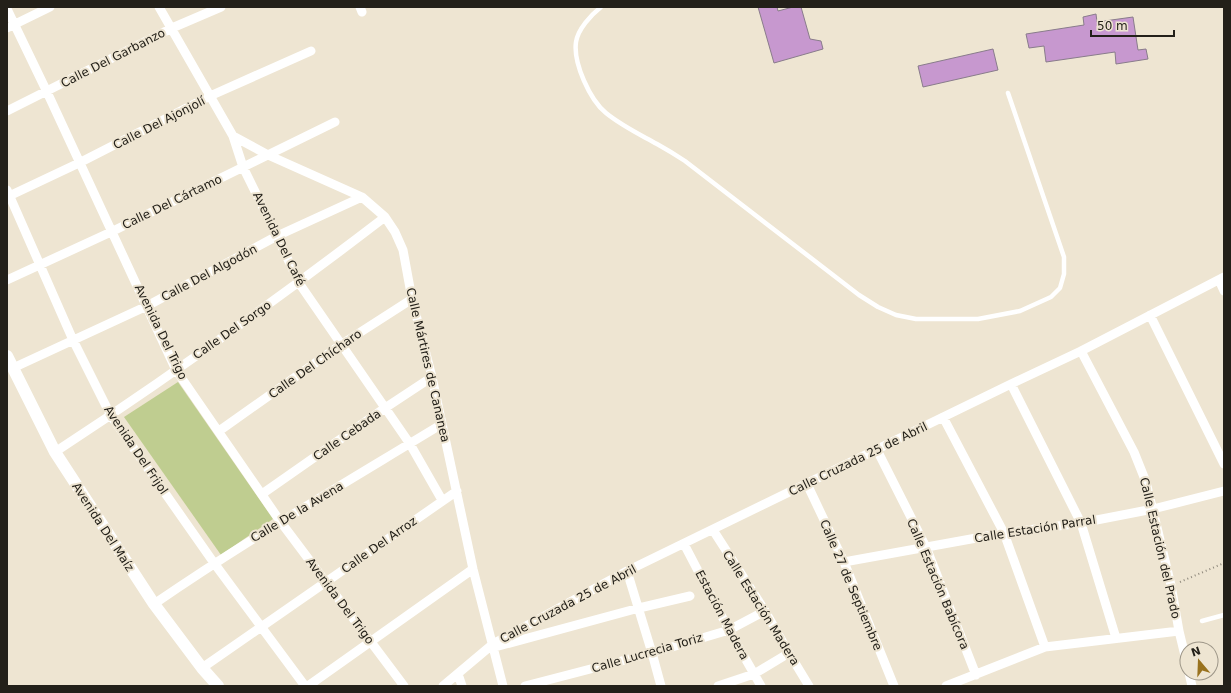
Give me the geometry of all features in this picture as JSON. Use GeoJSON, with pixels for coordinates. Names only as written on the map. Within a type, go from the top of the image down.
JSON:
{"type":"FeatureCollection","features":[{"type":"Feature","properties":{"kind":"street"},"geometry":{"type":"LineString","coordinates":[[10,26],[50,7]]}},
{"type":"Feature","properties":{"kind":"street","name":"Avenida Del Café"},"geometry":{"type":"LineString","coordinates":[[159,7],[232,136],[243,167],[299,283],[410,444],[442,500]]}},
{"type":"Feature","properties":{"kind":"street","name":"Calle Del Garbanzo"},"geometry":{"type":"LineString","coordinates":[[7,111],[172,28],[221,7]]}},
{"type":"Feature","properties":{"kind":"street","name":"Avenida Del Trigo"},"geometry":{"type":"LineString","coordinates":[[7,9],[10,26],[47,92],[176,370],[280,521],[404,686]]}},
{"type":"Feature","properties":{"kind":"street","name":"Calle Del Ajonjolí"},"geometry":{"type":"LineString","coordinates":[[8,194],[79,163],[210,96],[311,51]]}},
{"type":"Feature","properties":{"kind":"street","name":"Calle Del Cártamo"},"geometry":{"type":"LineString","coordinates":[[7,280],[111,232],[335,122]]}},
{"type":"Feature","properties":{"kind":"street","name":"Calle Mártires de Cananea"},"geometry":{"type":"LineString","coordinates":[[232,136],[268,155],[362,197],[385,217],[395,232],[403,250],[412,299],[432,377],[458,491],[473,569],[494,645],[503,686]]}},
{"type":"Feature","properties":{"kind":"street","name":"Avenida Del Frijol"},"geometry":{"type":"LineString","coordinates":[[8,194],[73,340],[111,416],[214,563],[306,686]]}},
{"type":"Feature","properties":{"kind":"street","name":"Calle Del Algodón"},"geometry":{"type":"LineString","coordinates":[[13,368],[147,306],[277,236],[362,197]]}},
{"type":"Feature","properties":{"kind":"street","name":"Calle Del Sorgo"},"geometry":{"type":"LineString","coordinates":[[54,452],[111,416],[299,283],[385,217]]}},
{"type":"Feature","properties":{"kind":"street"},"geometry":{"type":"LineString","coordinates":[[1222,279],[1224,291]]}},
{"type":"Feature","properties":{"kind":"street","name":"Calle Cruzada 25 de Abril"},"geometry":{"type":"LineString","coordinates":[[494,645],[627,571],[1081,351],[1222,279]]}},
{"type":"Feature","properties":{"kind":"street","name":"Calle Del Chícharo"},"geometry":{"type":"LineString","coordinates":[[219,431],[342,344],[412,299]]}},
{"type":"Feature","properties":{"kind":"street"},"geometry":{"type":"LineString","coordinates":[[1150,315],[1224,464]]}},
{"type":"Feature","properties":{"kind":"street","name":"Calle Estación del Prado"},"geometry":{"type":"LineString","coordinates":[[1081,351],[1134,452],[1146,482],[1171,585],[1181,641]]}},
{"type":"Feature","properties":{"kind":"street","name":"Avenida Del Maíz"},"geometry":{"type":"LineString","coordinates":[[7,356],[54,452],[154,604],[202,668],[218,686]]}},
{"type":"Feature","properties":{"kind":"street","name":"Calle Cebada"},"geometry":{"type":"LineString","coordinates":[[262,494],[384,408],[432,377]]}},
{"type":"Feature","properties":{"kind":"street"},"geometry":{"type":"LineString","coordinates":[[1011,384],[1081,523],[1116,638]]}},
{"type":"Feature","properties":{"kind":"street"},"geometry":{"type":"LineString","coordinates":[[943,417],[1004,533],[1045,648]]}},
{"type":"Feature","properties":{"kind":"street","name":"Calle De la Avena"},"geometry":{"type":"LineString","coordinates":[[154,604],[214,563],[280,521],[442,424]]}},
{"type":"Feature","properties":{"kind":"street","name":"Calle Estación Babícora"},"geometry":{"type":"LineString","coordinates":[[877,450],[926,547],[976,675]]}},
{"type":"Feature","properties":{"kind":"street","name":"Calle 27 de Septiembre"},"geometry":{"type":"LineString","coordinates":[[807,484],[844,562],[894,686]]}},
{"type":"Feature","properties":{"kind":"street","name":"Calle Del Arroz"},"geometry":{"type":"LineString","coordinates":[[202,668],[442,500],[458,491]]}},
{"type":"Feature","properties":{"kind":"street","name":"Calle Estación Parral"},"geometry":{"type":"LineString","coordinates":[[844,562],[1004,533],[1081,523],[1153,509],[1224,491]]}},
{"type":"Feature","properties":{"kind":"street","name":"Calle Estación Madera"},"geometry":{"type":"LineString","coordinates":[[713,530],[765,611],[809,686]]}},
{"type":"Feature","properties":{"kind":"street","name":"Estación Madera"},"geometry":{"type":"LineString","coordinates":[[684,544],[729,630],[761,686]]}},
{"type":"Feature","properties":{"kind":"street"},"geometry":{"type":"LineString","coordinates":[[306,686],[473,569]]}},
{"type":"Feature","properties":{"kind":"street"},"geometry":{"type":"LineString","coordinates":[[627,571],[661,686]]}},
{"type":"Feature","properties":{"kind":"street"},"geometry":{"type":"LineString","coordinates":[[443,686],[494,645],[690,596]]}},
{"type":"Feature","properties":{"kind":"street","name":"Calle Lucrecia Toriz"},"geometry":{"type":"LineString","coordinates":[[525,686],[652,653],[729,630],[765,611]]}},
{"type":"Feature","properties":{"kind":"street"},"geometry":{"type":"LineString","coordinates":[[946,686],[1045,648],[1179,631]]}},
{"type":"Feature","properties":{"kind":"street"},"geometry":{"type":"LineString","coordinates":[[718,686],[754,674],[789,653]]}},
{"type":"Feature","properties":{"kind":"street"},"geometry":{"type":"LineString","coordinates":[[458,674],[462,686]]}},
{"type":"Feature","properties":{"kind":"lane"},"geometry":{"type":"LineString","coordinates":[[601,7],[584,25],[576,42],[578,66],[591,94],[605,113],[628,129],[685,162],[859,295],[878,307],[896,315],[916,319],[978,319],[1020,311],[1051,297],[1060,288],[1064,274],[1064,257],[1008,93]]}},
{"type":"Feature","properties":{"kind":"lane"},"geometry":{"type":"LineString","coordinates":[[1202,621],[1224,615]]}},
{"type":"Feature","properties":{"kind":"path"},"geometry":{"type":"LineString","coordinates":[[1171,585],[1224,563]]}},
{"type":"Feature","properties":{"kind":"green space"},"geometry":{"type":"Polygon","coordinates":[[[178,382],[273,519],[221,555],[124,417],[178,382]]]}},
{"type":"Feature","properties":{"kind":"building"},"geometry":{"type":"Polygon","coordinates":[[[758,7],[777,7],[778,11],[793,7],[801,7],[810,39],[821,41],[823,49],[774,63],[758,7]]]}},
{"type":"Feature","properties":{"kind":"building"},"geometry":{"type":"Polygon","coordinates":[[[1096,14],[1097,22],[1133,17],[1138,50],[1146,49],[1148,59],[1116,64],[1115,52],[1046,62],[1044,46],[1029,48],[1026,34],[1084,25],[1083,17],[1096,14]]]}},
{"type":"Feature","properties":{"kind":"building"},"geometry":{"type":"Polygon","coordinates":[[[993,49],[998,70],[923,87],[918,66],[993,49]]]}}]}
